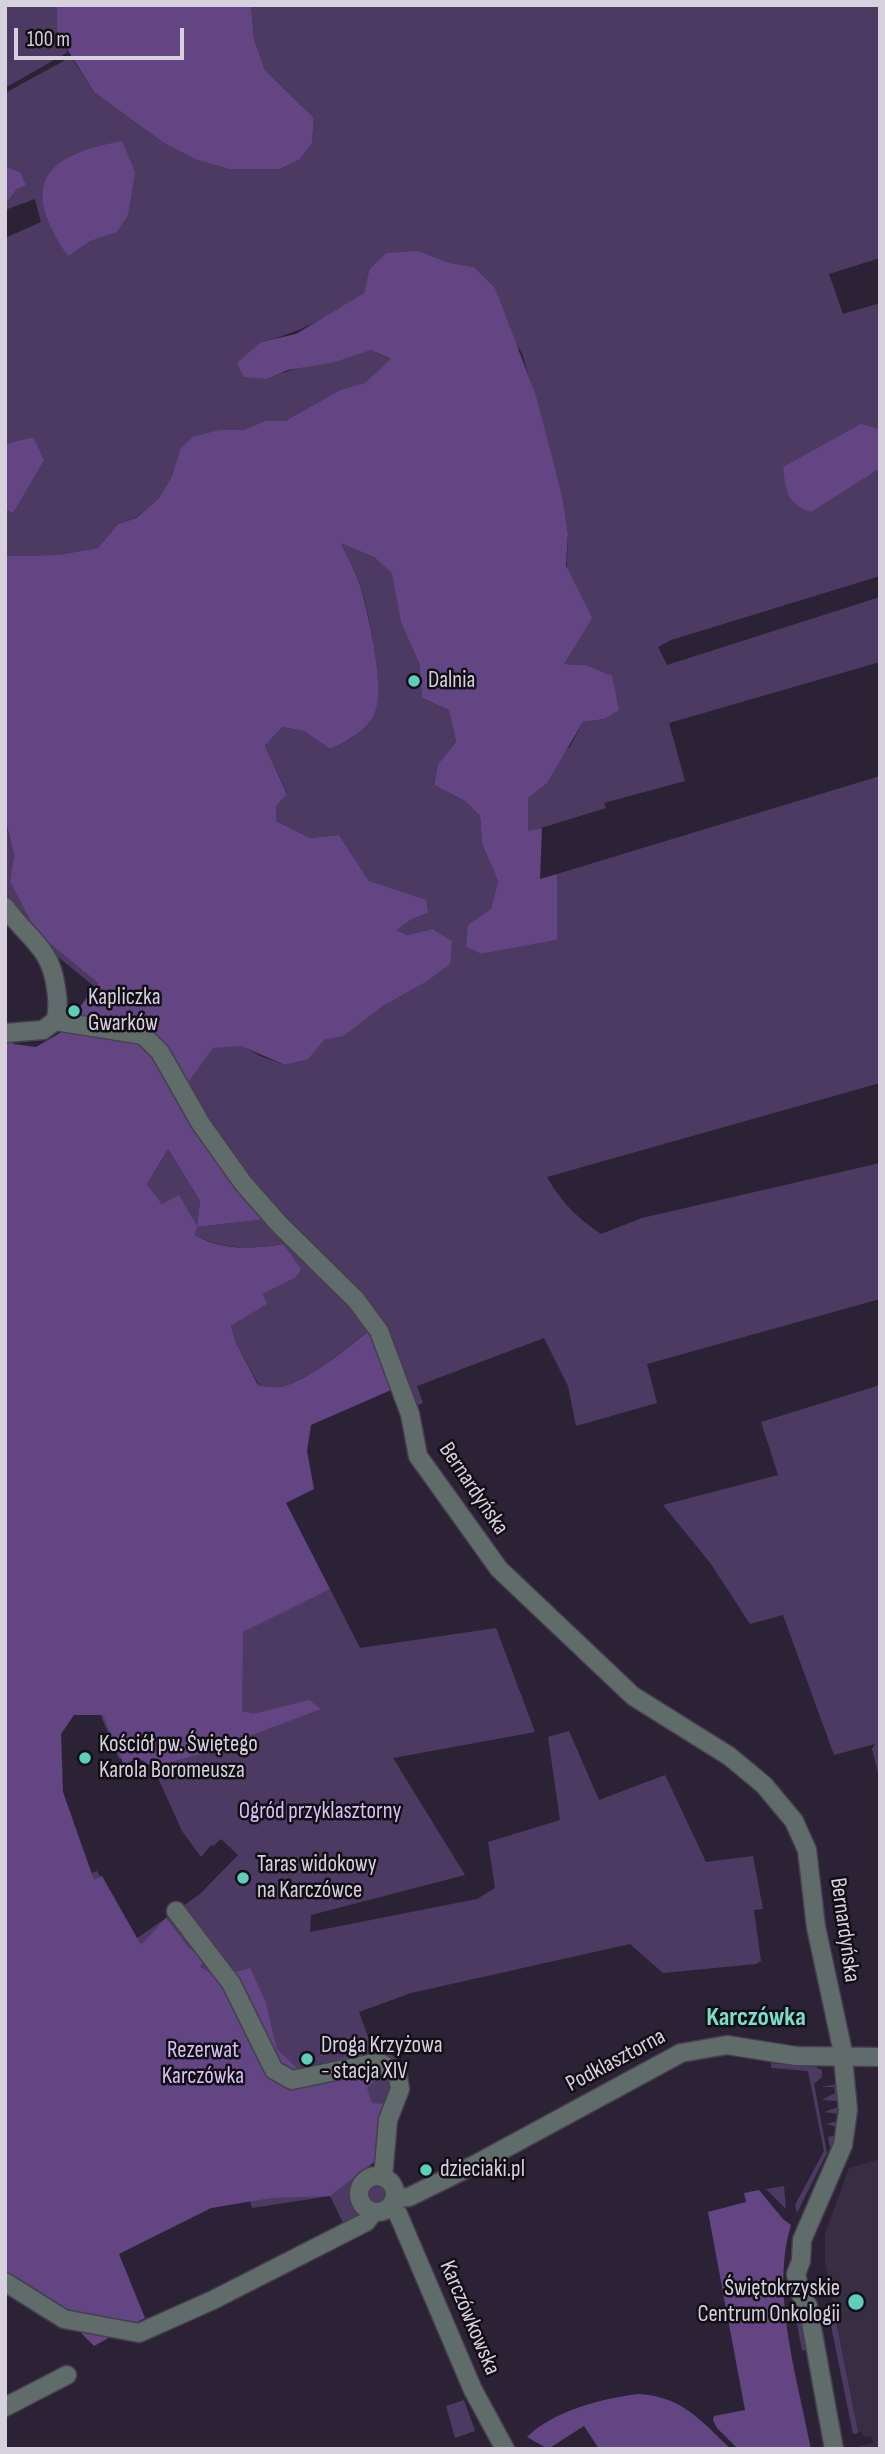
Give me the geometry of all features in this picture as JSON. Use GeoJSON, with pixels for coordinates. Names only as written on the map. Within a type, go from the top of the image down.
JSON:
{"type":"FeatureCollection","features":[{"type":"Feature","properties":{"kind":"street"},"geometry":{"type":"LineString","coordinates":[[5,907],[22,929],[46,952],[53,966],[58,1000],[55,1021]]}},
{"type":"Feature","properties":{"kind":"street","name":"Bernardyńska"},"geometry":{"type":"LineString","coordinates":[[5,1033],[43,1030],[55,1021],[144,1035],[160,1052],[201,1124],[243,1183],[279,1224],[356,1300],[379,1331],[401,1386],[421,1463],[499,1569],[633,1696],[722,1751],[764,1785],[784,1808],[807,1850],[816,1927],[842,2056],[848,2110],[846,2135],[806,2227],[801,2261],[796,2274],[800,2293],[808,2306],[834,2449]]}},
{"type":"Feature","properties":{"kind":"street"},"geometry":{"type":"LineString","coordinates":[[176,1911],[231,1983],[274,2070],[292,2080],[380,2063],[397,2072],[400,2089],[388,2120],[383,2177]]}},
{"type":"Feature","properties":{"kind":"street","name":"Podklasztorna"},"geometry":{"type":"LineString","coordinates":[[5,2282],[64,2319],[123,2332],[146,2331],[366,2222],[387,2206],[478,2163],[681,2053],[727,2045],[796,2056],[880,2057]]}},
{"type":"Feature","properties":{"kind":"street"},"geometry":{"type":"LineString","coordinates":[[383,2177],[393,2185],[387,2206],[361,2204],[359,2189],[366,2179],[383,2177]]}},
{"type":"Feature","properties":{"kind":"street","name":"Karczówkowska"},"geometry":{"type":"LineString","coordinates":[[387,2206],[398,2214],[473,2390],[505,2449]]}},
{"type":"Feature","properties":{"kind":"street"},"geometry":{"type":"LineString","coordinates":[[5,2407],[67,2375]]}},
{"type":"Feature","properties":{"kind":"shaded area","name":"Świętokrzyskie Centrum Onkologii"},"geometry":{"type":"Polygon","coordinates":[[[880,2159],[880,2449],[860,2449],[859,2446],[873,2443],[871,2436],[863,2437],[862,2432],[858,2432],[825,2262],[825,2234],[849,2168],[880,2159]]]}},
{"type":"Feature","properties":{"kind":"green space"},"geometry":{"type":"Polygon","coordinates":[[[5,5],[57,5],[57,33],[68,52],[5,88],[5,5]]]}},
{"type":"Feature","properties":{"kind":"green space"},"geometry":{"type":"Polygon","coordinates":[[[57,5],[251,5],[254,39],[265,70],[314,118],[312,143],[300,159],[279,169],[230,169],[195,159],[161,141],[94,92],[57,33],[57,5]]]}},
{"type":"Feature","properties":{"kind":"green space"},"geometry":{"type":"Polygon","coordinates":[[[251,5],[880,5],[880,258],[829,274],[843,314],[880,303],[880,576],[671,640],[658,647],[667,665],[880,597],[880,662],[669,723],[685,781],[604,803],[606,808],[528,832],[528,798],[571,745],[583,722],[604,719],[585,665],[563,664],[568,533],[562,495],[522,353],[512,339],[495,288],[474,267],[450,263],[419,251],[369,270],[364,293],[327,316],[303,328],[261,342],[267,379],[371,350],[392,360],[365,384],[340,390],[285,421],[265,421],[243,430],[219,430],[180,449],[172,476],[159,498],[135,518],[118,524],[98,548],[58,555],[5,556],[5,510],[12,513],[33,437],[5,444],[5,238],[41,222],[35,199],[5,210],[5,205],[17,189],[20,172],[5,166],[5,93],[71,57],[94,92],[161,141],[300,159],[312,143],[314,118],[265,70],[254,39],[251,5]]]}},
{"type":"Feature","properties":{"kind":"green space"},"geometry":{"type":"Polygon","coordinates":[[[122,141],[135,172],[128,215],[117,232],[90,241],[68,256],[53,231],[45,210],[43,192],[47,177],[57,165],[73,155],[122,141]]]}},
{"type":"Feature","properties":{"kind":"green space"},"geometry":{"type":"Polygon","coordinates":[[[5,166],[20,172],[26,185],[17,189],[5,205],[5,166]]]}},
{"type":"Feature","properties":{"kind":"green space"},"geometry":{"type":"Polygon","coordinates":[[[419,251],[450,263],[474,267],[495,288],[536,396],[562,495],[568,533],[566,566],[592,618],[564,664],[585,665],[612,676],[619,710],[604,719],[583,722],[547,783],[528,798],[528,831],[542,828],[540,879],[557,874],[557,940],[481,954],[466,947],[468,925],[491,909],[498,881],[482,844],[480,816],[465,801],[434,785],[438,764],[456,742],[449,710],[422,698],[419,663],[401,623],[392,573],[374,557],[341,543],[361,588],[372,634],[378,673],[377,706],[373,717],[359,732],[330,749],[304,731],[282,727],[265,746],[287,794],[276,806],[276,821],[310,838],[339,835],[369,881],[426,900],[428,913],[412,919],[397,930],[407,935],[432,929],[452,941],[450,964],[426,982],[383,1006],[344,1036],[324,1040],[308,1059],[285,1065],[241,1046],[213,1048],[187,1084],[267,1219],[197,1227],[195,1235],[227,1246],[261,1247],[283,1244],[301,1269],[295,1278],[263,1294],[267,1304],[231,1326],[236,1343],[258,1385],[281,1387],[304,1378],[373,1327],[398,1387],[311,1425],[307,1451],[314,1489],[286,1503],[330,1589],[243,1632],[242,1711],[253,1714],[309,1700],[321,1709],[202,1754],[153,1767],[138,1758],[124,1765],[103,1715],[74,1715],[61,1734],[63,1792],[94,1880],[102,1876],[141,1945],[166,1918],[189,1948],[205,1960],[200,1967],[225,1981],[236,1972],[250,1968],[265,2000],[277,2049],[301,2072],[342,2058],[366,2054],[381,2076],[367,2088],[372,2103],[385,2104],[379,2158],[330,2196],[271,2198],[211,2208],[119,2254],[145,2318],[94,2346],[45,2296],[5,2273],[5,1039],[11,1039],[14,1044],[36,1047],[60,1033],[98,983],[37,933],[10,881],[14,855],[5,818],[5,556],[58,555],[98,548],[118,524],[136,518],[159,498],[172,476],[180,449],[193,437],[219,430],[243,430],[265,421],[285,421],[340,390],[365,383],[391,359],[371,350],[335,362],[288,370],[267,379],[244,377],[237,363],[261,342],[296,334],[364,293],[369,270],[386,253],[419,251]],[[168,1149],[147,1184],[162,1204],[179,1195],[197,1226],[200,1201],[168,1149]]]}},
{"type":"Feature","properties":{"kind":"green space"},"geometry":{"type":"Polygon","coordinates":[[[861,424],[880,429],[880,468],[811,512],[796,505],[789,495],[783,467],[861,424]]]}},
{"type":"Feature","properties":{"kind":"green space"},"geometry":{"type":"Polygon","coordinates":[[[33,437],[44,460],[13,513],[5,510],[5,444],[33,437]]]}},
{"type":"Feature","properties":{"kind":"green space"},"geometry":{"type":"Polygon","coordinates":[[[341,542],[374,557],[393,573],[401,623],[419,663],[422,698],[449,710],[456,742],[438,764],[434,785],[465,801],[480,816],[482,844],[498,881],[491,909],[466,947],[481,954],[557,940],[557,874],[880,776],[880,1083],[547,1177],[570,1209],[601,1234],[642,1218],[880,1163],[880,1299],[647,1364],[657,1403],[576,1426],[568,1386],[544,1338],[417,1386],[423,1403],[416,1406],[331,1271],[221,1145],[187,1084],[208,1053],[159,998],[260,1056],[285,1065],[299,1061],[37,933],[98,983],[95,987],[46,947],[5,901],[5,819],[14,855],[10,881],[324,1040],[344,1036],[383,1006],[426,982],[432,929],[407,935],[397,930],[412,919],[428,913],[392,890],[369,881],[339,835],[310,838],[276,821],[276,806],[287,793],[265,746],[282,727],[304,731],[330,749],[364,728],[373,717],[377,706],[377,673],[368,615],[359,581],[341,542]]]}},
{"type":"Feature","properties":{"kind":"green space","name":"Rezerwat Karczówka"},"geometry":{"type":"Polygon","coordinates":[[[5,1027],[272,1617],[330,1589],[360,1648],[496,1628],[535,1732],[393,1758],[465,1875],[311,1915],[310,1932],[477,1899],[495,1888],[488,1842],[560,1820],[548,1737],[569,1731],[599,1800],[665,1775],[706,1862],[753,1856],[763,1909],[754,1910],[761,1961],[756,1964],[663,1973],[630,1944],[411,1993],[359,2012],[368,2037],[407,2066],[407,2082],[393,2075],[379,2158],[356,2177],[351,2193],[361,2218],[345,2227],[330,2196],[252,2208],[250,2201],[211,2208],[118,2254],[143,2317],[92,2344],[40,2290],[9,2285],[5,1027]],[[86,1706],[56,1728],[58,1786],[89,1874],[97,1871],[136,1939],[200,1894],[238,1855],[221,1839],[211,1845],[201,1857],[182,1831],[153,1767],[202,1754],[241,1739],[132,1753],[119,1759],[98,1709],[86,1706]]]}},
{"type":"Feature","properties":{"kind":"green space"},"geometry":{"type":"Polygon","coordinates":[[[168,1149],[200,1201],[197,1227],[179,1196],[162,1204],[147,1184],[168,1149]]]}},
{"type":"Feature","properties":{"kind":"green space"},"geometry":{"type":"Polygon","coordinates":[[[267,1219],[373,1327],[304,1378],[281,1387],[259,1385],[236,1343],[231,1326],[266,1304],[263,1294],[295,1278],[283,1244],[261,1247],[227,1246],[195,1235],[197,1227],[267,1219]]]}},
{"type":"Feature","properties":{"kind":"green space"},"geometry":{"type":"Polygon","coordinates":[[[880,1385],[880,1782],[872,1749],[875,1744],[834,1755],[783,1615],[750,1624],[711,1564],[663,1505],[778,1475],[761,1422],[880,1385]]]}},
{"type":"Feature","properties":{"kind":"green space"},"geometry":{"type":"Polygon","coordinates":[[[771,2063],[822,2070],[822,2077],[814,2084],[827,2153],[797,2213],[795,2205],[824,2151],[808,2071],[771,2068],[771,2063]]]}},
{"type":"Feature","properties":{"kind":"green space"},"geometry":{"type":"Polygon","coordinates":[[[839,2084],[839,2118],[836,2135],[831,2153],[828,2137],[835,2135],[837,2127],[826,2124],[838,2121],[838,2114],[824,2112],[838,2107],[837,2101],[822,2100],[835,2093],[834,2087],[820,2087],[839,2084]]]}},
{"type":"Feature","properties":{"kind":"green space"},"geometry":{"type":"Polygon","coordinates":[[[372,2182],[382,2182],[389,2189],[389,2199],[382,2206],[372,2206],[365,2199],[365,2189],[372,2182]]]}},
{"type":"Feature","properties":{"kind":"green space"},"geometry":{"type":"Polygon","coordinates":[[[784,2186],[786,2209],[766,2189],[784,2186]]]}},
{"type":"Feature","properties":{"kind":"green space"},"geometry":{"type":"Polygon","coordinates":[[[759,2190],[791,2225],[785,2251],[785,2307],[793,2365],[811,2449],[738,2449],[717,2428],[713,2420],[714,2416],[745,2410],[708,2212],[746,2202],[744,2193],[759,2190]]]}},
{"type":"Feature","properties":{"kind":"green space"},"geometry":{"type":"Polygon","coordinates":[[[796,2292],[809,2349],[802,2351],[792,2297],[796,2292]]]}},
{"type":"Feature","properties":{"kind":"green space"},"geometry":{"type":"Polygon","coordinates":[[[833,2305],[858,2432],[853,2434],[827,2306],[833,2305]]]}},
{"type":"Feature","properties":{"kind":"green space"},"geometry":{"type":"Polygon","coordinates":[[[639,2394],[679,2405],[700,2420],[731,2449],[599,2449],[584,2426],[548,2449],[527,2437],[550,2420],[579,2407],[639,2394]]]}},
{"type":"Feature","properties":{"kind":"green space"},"geometry":{"type":"Polygon","coordinates":[[[464,2400],[475,2431],[455,2438],[446,2406],[464,2400]]]}},
{"type":"Feature","properties":{"kind":"place","name":"Dalnia"},"geometry":{"type":"Point","coordinates":[414,681]}},
{"type":"Feature","properties":{"kind":"place","name":"Kapliczka Gwarków"},"geometry":{"type":"Point","coordinates":[74,1011]}},
{"type":"Feature","properties":{"kind":"place","name":"Kościół pw. Świętego Karola Boromeusza"},"geometry":{"type":"Point","coordinates":[85,1758]}},
{"type":"Feature","properties":{"kind":"place","name":"Taras widokowy na Karczówce"},"geometry":{"type":"Point","coordinates":[243,1878]}},
{"type":"Feature","properties":{"kind":"place","name":"Droga Krzyżowa - stacja XIV"},"geometry":{"type":"Point","coordinates":[307,2059]}},
{"type":"Feature","properties":{"kind":"place","name":"dzieciaki.pl"},"geometry":{"type":"Point","coordinates":[426,2170]}},
{"type":"Feature","properties":{"kind":"place","name":"Świętokrzyskie Centrum Onkologii"},"geometry":{"type":"Point","coordinates":[856,2302]}},
{"type":"Feature","properties":{"kind":"district","name":"Karczówka"},"geometry":{"type":"Point","coordinates":[756,2018]}},
{"type":"Feature","properties":{"kind":"park label","name":"Ogród przyklasztorny"},"geometry":{"type":"Point","coordinates":[320,1812]}}]}
